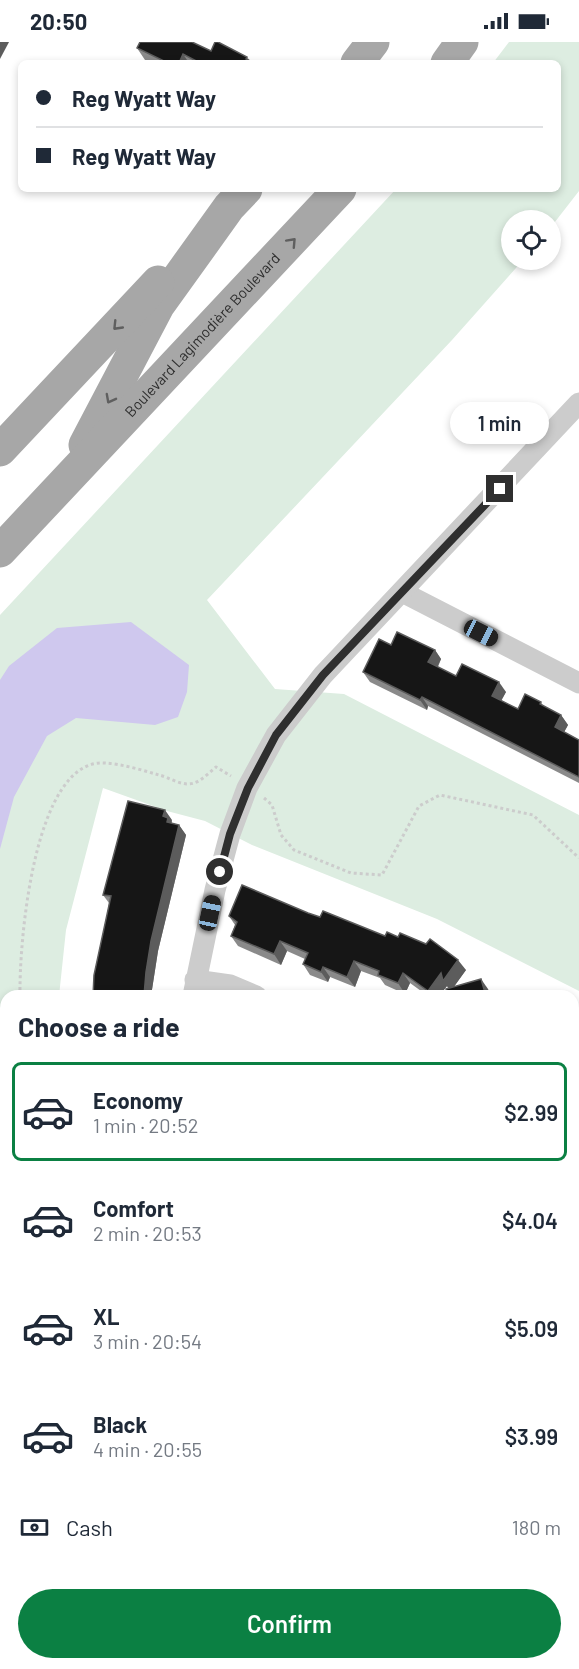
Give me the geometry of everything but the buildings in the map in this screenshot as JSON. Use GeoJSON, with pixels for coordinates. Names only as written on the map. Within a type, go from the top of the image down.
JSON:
{"type":"FeatureCollection","features":[{"type":"Feature","properties":{"kind":"main road"},"geometry":{"type":"LineString","coordinates":[[359,60],[374,42]]}},
{"type":"Feature","properties":{"kind":"main road"},"geometry":{"type":"LineString","coordinates":[[449,60],[462,42]]}},
{"type":"Feature","properties":{"kind":"main road","name":"Boulevard Lagimodière Boulevard"},"geometry":{"type":"LineString","coordinates":[[0,551],[337,192]]}},
{"type":"Feature","properties":{"kind":"main road"},"geometry":{"type":"LineString","coordinates":[[0,450],[238,198]]}},
{"type":"Feature","properties":{"kind":"main road","name":"Boulevard Lagimodière Boulevard"},"geometry":{"type":"LineString","coordinates":[[64,483],[158,306],[238,198]]}},
{"type":"Feature","properties":{"kind":"street"},"geometry":{"type":"LineString","coordinates":[[242,990],[230,985],[194,988],[230,834],[248,787],[276,735],[323,675],[579,403]]}},
{"type":"Feature","properties":{"kind":"street"},"geometry":{"type":"LineString","coordinates":[[402,592],[579,683]]}},
{"type":"Feature","properties":{"kind":"path"},"geometry":{"type":"LineString","coordinates":[[20,990],[22,934],[28,887],[40,840],[64,783],[88,765],[104,763],[161,775],[178,782],[194,783],[216,767],[272,805],[281,835],[294,850],[351,873],[382,875],[419,806],[440,795],[533,815],[579,858]]}},
{"type":"Feature","properties":{"kind":"green space"},"geometry":{"type":"Polygon","coordinates":[[[509,42],[579,42],[579,191],[561,214],[561,210],[501,210],[501,270],[514,270],[452,340],[207,600],[275,689],[344,694],[579,815],[579,990],[437,919],[252,845],[205,821],[167,811],[103,788],[66,930],[60,990],[0,990],[0,615],[393,192],[561,192],[561,60],[495,60],[509,42]]]}},
{"type":"Feature","properties":{"kind":"shaded area"},"geometry":{"type":"Polygon","coordinates":[[[131,622],[189,665],[187,692],[178,717],[155,725],[76,718],[47,736],[14,797],[0,849],[0,680],[9,666],[57,628],[131,622]]]}},
{"type":"Feature","properties":{"kind":"route"},"geometry":{"type":"LineString","coordinates":[[220,872],[230,834],[248,788],[276,735],[323,675],[500,489]]}}]}
